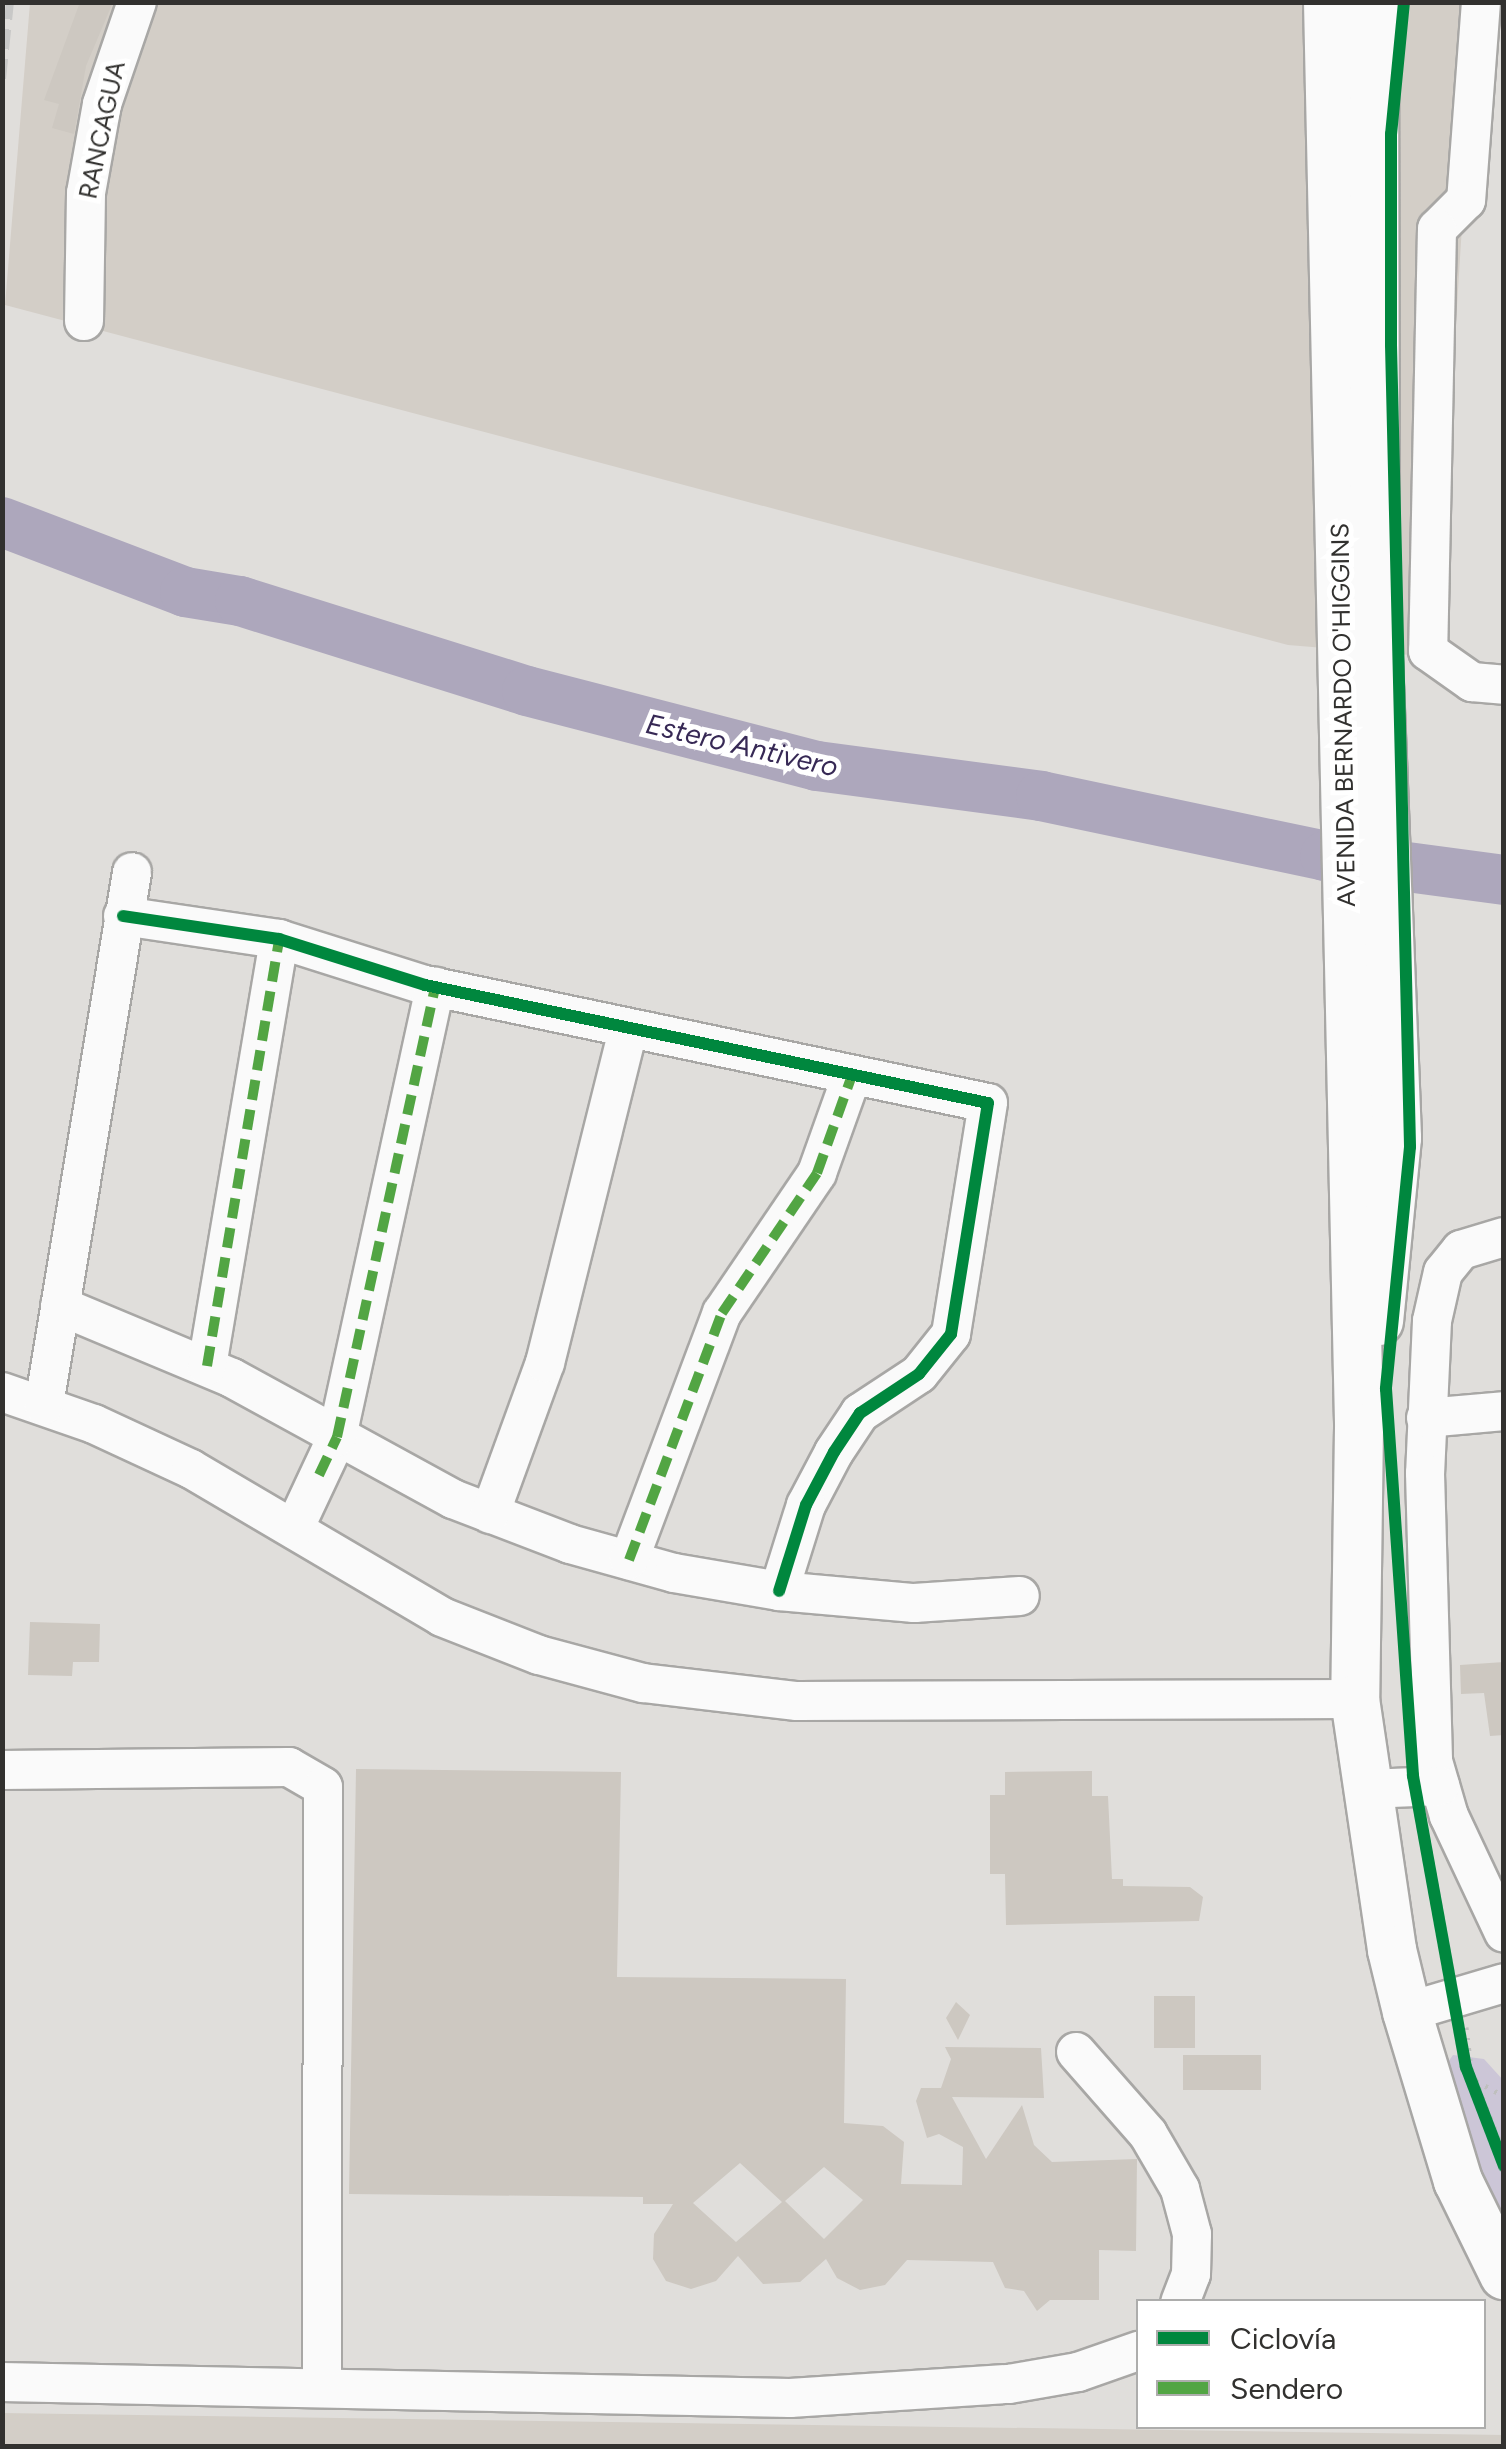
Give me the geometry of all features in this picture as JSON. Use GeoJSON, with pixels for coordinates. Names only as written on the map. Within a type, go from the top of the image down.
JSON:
{"type":"FeatureCollection","features":[{"type":"Feature","properties":{"kind":"main road","name":"AVENIDA BERNARDO O'HIGGINS"},"geometry":{"type":"LineString","coordinates":[[1328,2],[1358,588],[1397,1138],[1378,1333],[1359,1428]]}},
{"type":"Feature","properties":{"kind":"main road","name":"AVENIDA BERNARDO O'HIGGINS"},"geometry":{"type":"LineString","coordinates":[[1379,13],[1358,588],[1351,1143],[1359,1428],[1356,1698],[1367,1789],[1407,2012],[1458,2182],[1504,2275]]}},
{"type":"Feature","properties":{"kind":"street","name":"RANCAGUA"},"geometry":{"type":"LineString","coordinates":[[84,321],[86,192],[102,104],[137,2]]}},
{"type":"Feature","properties":{"kind":"street"},"geometry":{"type":"LineString","coordinates":[[1482,2],[1466,200],[1436,229],[1428,651],[1472,682],[1504,685]]}},
{"type":"Feature","properties":{"kind":"street"},"geometry":{"type":"LineString","coordinates":[[44,1404],[132,872]]}},
{"type":"Feature","properties":{"kind":"street"},"geometry":{"type":"LineString","coordinates":[[123,916],[279,939],[435,987],[851,1078],[988,1102],[950,1334],[919,1374],[860,1414],[834,1452],[794,1534],[779,1591]]}},
{"type":"Feature","properties":{"kind":"street"},"geometry":{"type":"LineString","coordinates":[[207,1366],[279,939]]}},
{"type":"Feature","properties":{"kind":"street"},"geometry":{"type":"LineString","coordinates":[[294,1528],[337,1437],[435,987]]}},
{"type":"Feature","properties":{"kind":"street"},"geometry":{"type":"LineString","coordinates":[[490,1514],[544,1363],[628,1030]]}},
{"type":"Feature","properties":{"kind":"street"},"geometry":{"type":"LineString","coordinates":[[629,1560],[722,1313],[817,1174],[851,1078]]}},
{"type":"Feature","properties":{"kind":"street"},"geometry":{"type":"LineString","coordinates":[[1504,1237],[1461,1250],[1443,1272],[1426,1418],[1433,1762],[1440,1786],[1493,1884],[1504,1933]]}},
{"type":"Feature","properties":{"kind":"street"},"geometry":{"type":"LineString","coordinates":[[60,1306],[207,1366],[490,1514],[629,1560],[779,1591],[914,1603],[1020,1596]]}},
{"type":"Feature","properties":{"kind":"street"},"geometry":{"type":"LineString","coordinates":[[2,1392],[44,1404],[144,1445],[294,1528],[398,1595],[488,1637],[590,1670],[694,1691],[797,1701],[1012,1703],[1356,1698]]}},
{"type":"Feature","properties":{"kind":"street"},"geometry":{"type":"LineString","coordinates":[[1426,1418],[1504,1412]]}},
{"type":"Feature","properties":{"kind":"street"},"geometry":{"type":"LineString","coordinates":[[2,1770],[289,1768],[323,1787],[322,2388]]}},
{"type":"Feature","properties":{"kind":"street"},"geometry":{"type":"LineString","coordinates":[[1367,1789],[1440,1786]]}},
{"type":"Feature","properties":{"kind":"street"},"geometry":{"type":"LineString","coordinates":[[1407,2012],[1504,1983]]}},
{"type":"Feature","properties":{"kind":"street"},"geometry":{"type":"LineString","coordinates":[[1076,2052],[1148,2134],[1180,2190],[1192,2234],[1191,2274],[1181,2299]]}},
{"type":"Feature","properties":{"kind":"street"},"geometry":{"type":"LineString","coordinates":[[2,2382],[790,2398],[1009,2384],[1078,2372],[1136,2352]]}},
{"type":"Feature","properties":{"kind":"path"},"geometry":{"type":"LineString","coordinates":[[1458,1997],[1476,2082],[1504,2153]]}},
{"type":"Feature","properties":{"kind":"path"},"geometry":{"type":"LineString","coordinates":[[1458,1997],[1466,2067],[1504,2166]]}},
{"type":"Feature","properties":{"kind":"path"},"geometry":{"type":"LineString","coordinates":[[1476,2082],[1504,2096]]}},
{"type":"Feature","properties":{"kind":"shaded area"},"geometry":{"type":"Polygon","coordinates":[[[30,3],[1476,3],[1435,657],[1288,645],[5,305],[30,3]]]}},
{"type":"Feature","properties":{"kind":"shaded area"},"geometry":{"type":"Polygon","coordinates":[[[1453,2055],[1484,2059],[1503,2080],[1503,2227],[1468,2149],[1446,2065],[1453,2055]]]}},
{"type":"Feature","properties":{"kind":"shaded area"},"geometry":{"type":"Polygon","coordinates":[[[2,2413],[1503,2435],[1504,2446],[3,2446],[2,2413]]]}},
{"type":"Feature","properties":{"kind":"building"},"geometry":{"type":"Polygon","coordinates":[[[80,2],[113,2],[86,66],[74,134],[52,128],[59,104],[44,100],[80,2]]]}},
{"type":"Feature","properties":{"kind":"building"},"geometry":{"type":"Polygon","coordinates":[[[30,1622],[100,1624],[99,1662],[73,1662],[72,1676],[28,1675],[30,1622]]]}},
{"type":"Feature","properties":{"kind":"building"},"geometry":{"type":"Polygon","coordinates":[[[1504,1662],[1504,1735],[1490,1736],[1484,1693],[1461,1694],[1460,1665],[1504,1662]]]}},
{"type":"Feature","properties":{"kind":"building"},"geometry":{"type":"Polygon","coordinates":[[[356,1769],[621,1772],[617,1977],[846,1979],[844,2123],[883,2126],[904,2142],[901,2184],[962,2185],[963,2147],[939,2134],[927,2138],[916,2101],[921,2088],[941,2088],[951,2059],[945,2047],[1041,2048],[1044,2098],[952,2097],[986,2159],[1022,2105],[1034,2145],[1052,2162],[1137,2159],[1136,2251],[1099,2250],[1099,2300],[1050,2300],[1037,2311],[1024,2291],[1005,2288],[993,2262],[907,2260],[885,2285],[860,2290],[837,2278],[826,2259],[800,2282],[763,2284],[738,2256],[716,2281],[691,2289],[666,2281],[653,2259],[654,2234],[673,2204],[643,2204],[643,2197],[349,2194],[356,1769]],[[740,2163],[693,2203],[736,2242],[782,2202],[740,2163]],[[824,2167],[785,2201],[824,2239],[863,2200],[824,2167]]]}},
{"type":"Feature","properties":{"kind":"building"},"geometry":{"type":"Polygon","coordinates":[[[1092,1771],[1092,1796],[1108,1796],[1112,1879],[1123,1879],[1123,1886],[1190,1887],[1203,1897],[1199,1921],[1006,1925],[1005,1874],[990,1874],[990,1795],[1005,1795],[1005,1772],[1092,1771]]]}},
{"type":"Feature","properties":{"kind":"building"},"geometry":{"type":"Polygon","coordinates":[[[1154,1996],[1195,1996],[1195,2048],[1154,2048],[1154,1996]]]}},
{"type":"Feature","properties":{"kind":"building"},"geometry":{"type":"Polygon","coordinates":[[[956,2002],[970,2015],[958,2040],[946,2018],[956,2002]]]}},
{"type":"Feature","properties":{"kind":"building"},"geometry":{"type":"Polygon","coordinates":[[[1183,2055],[1261,2055],[1261,2090],[1183,2090],[1183,2055]]]}},
{"type":"Feature","properties":{"kind":"waterway","name":"Estero Antivero"},"geometry":{"type":"LineString","coordinates":[[2,522],[185,592],[240,601],[527,691],[817,766],[1041,796],[1325,856],[1504,880]]}},
{"type":"Feature","properties":{"kind":"railway"},"geometry":{"type":"LineString","coordinates":[[2,79],[10,2]]}},
{"type":"Feature","properties":{"kind":"marked path"},"geometry":{"type":"LineString","coordinates":[[207,1366],[279,939]]}},
{"type":"Feature","properties":{"kind":"marked path"},"geometry":{"type":"LineString","coordinates":[[319,1475],[337,1437],[435,987]]}},
{"type":"Feature","properties":{"kind":"marked path"},"geometry":{"type":"LineString","coordinates":[[629,1560],[722,1313],[817,1173],[851,1078]]}},
{"type":"Feature","properties":{"kind":"cycle path"},"geometry":{"type":"LineString","coordinates":[[1404,2],[1391,134],[1391,345],[1410,1147],[1386,1389],[1413,1776],[1466,2067],[1504,2166]]}},
{"type":"Feature","properties":{"kind":"cycle path"},"geometry":{"type":"LineString","coordinates":[[123,916],[279,939],[425,985],[988,1103],[951,1334],[919,1374],[860,1413],[806,1505],[779,1591]]}}]}
